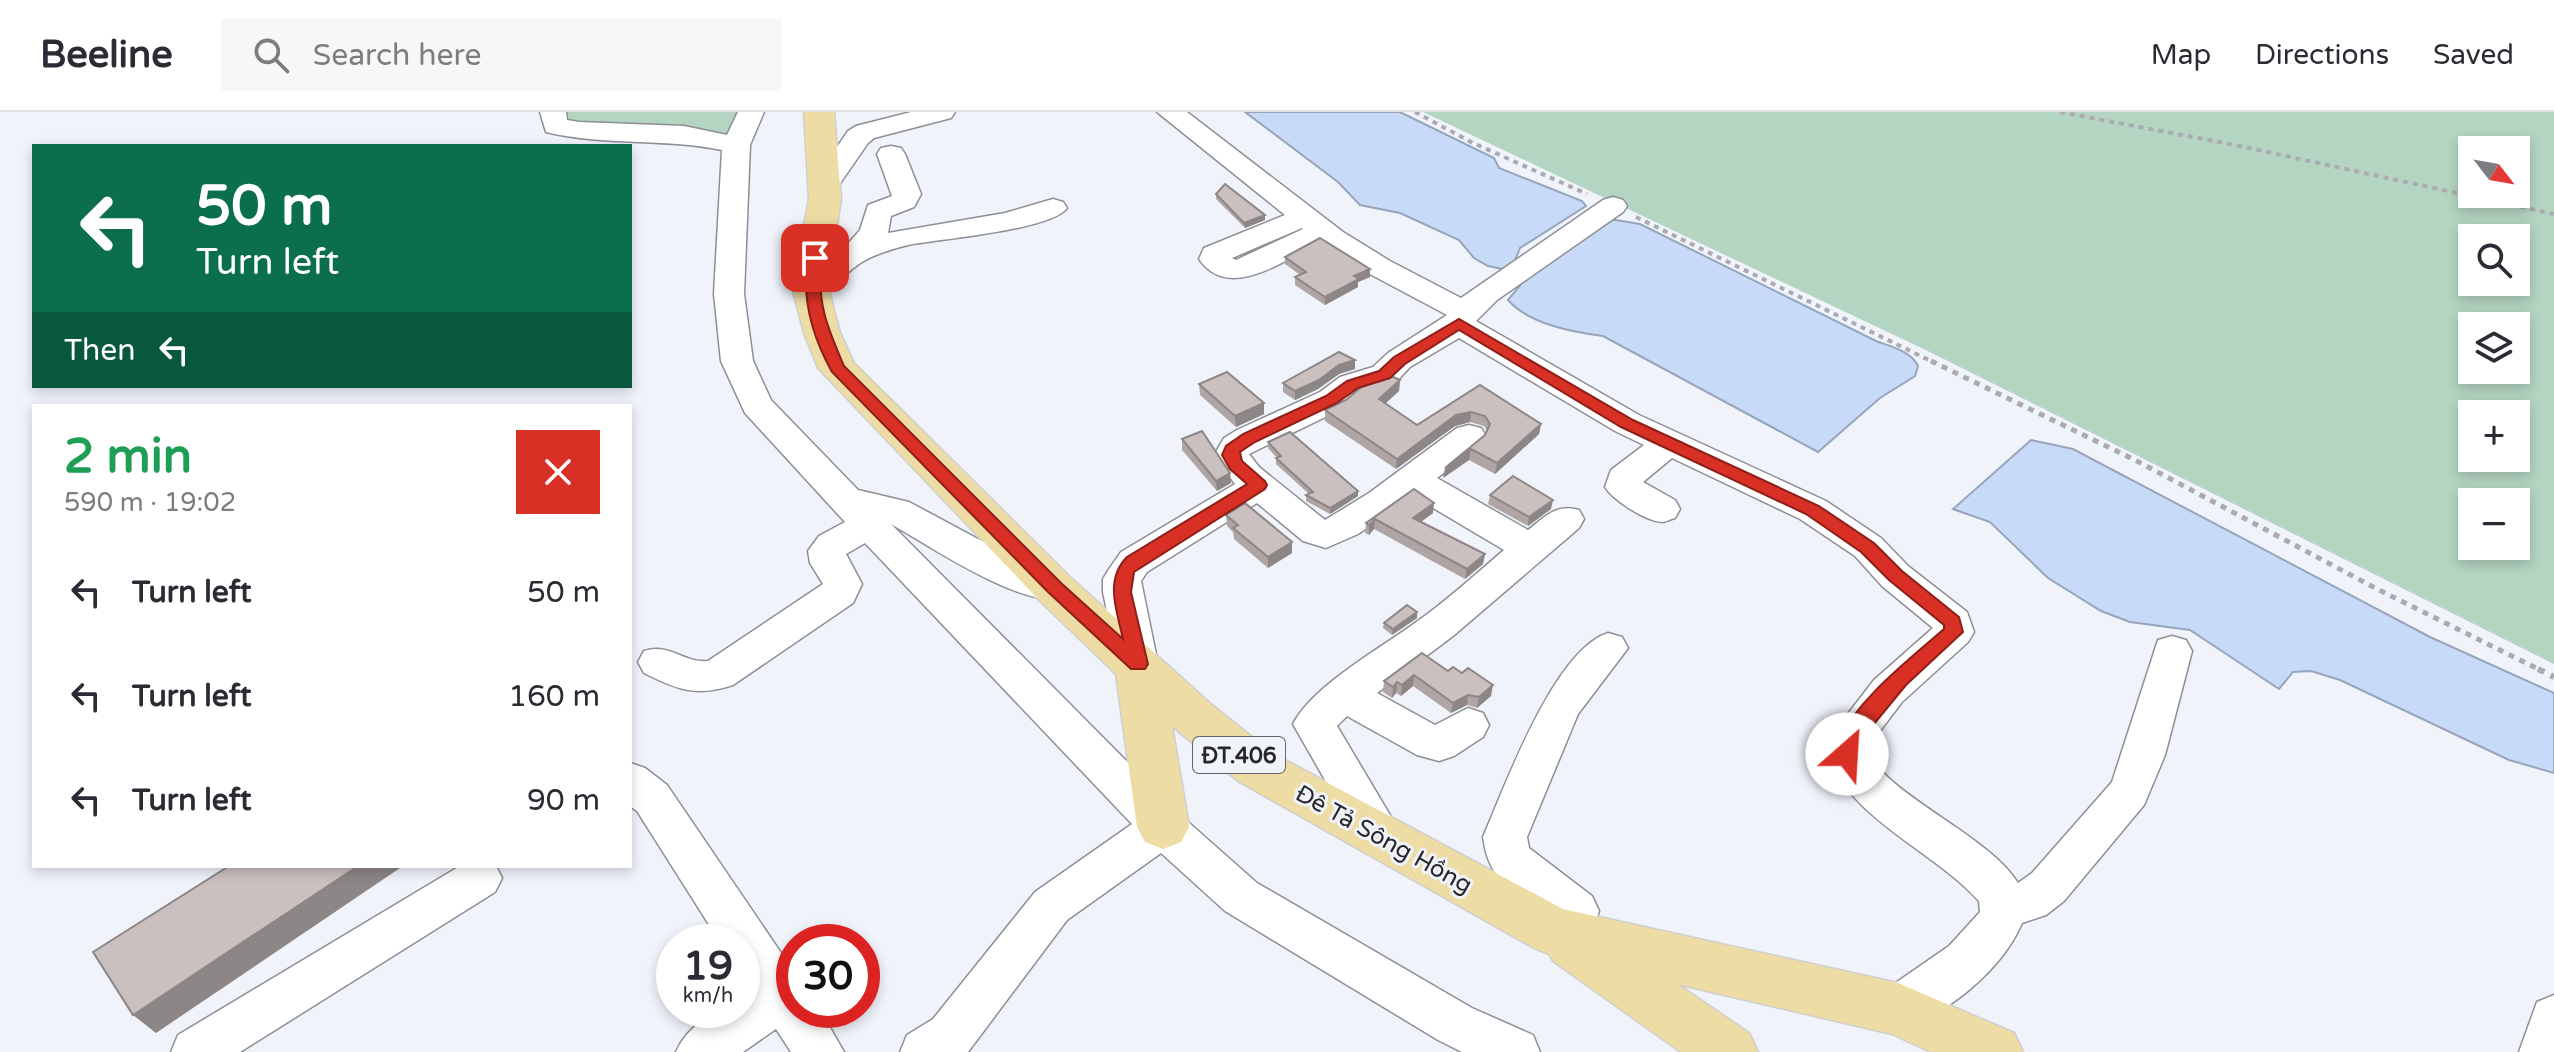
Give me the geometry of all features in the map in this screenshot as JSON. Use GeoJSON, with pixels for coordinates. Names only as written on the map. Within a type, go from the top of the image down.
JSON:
{"type":"FeatureCollection","features":[{"type":"Feature","properties":{"kind":"main road","name":"Đê Tả Sông Hồng"},"geometry":{"type":"LineString","coordinates":[[819,112],[825,199],[810,287],[822,333],[837,368],[1054,588],[1195,719],[1255,767],[1553,931],[1898,1009],[1994,1052]]}},
{"type":"Feature","properties":{"kind":"main road"},"geometry":{"type":"LineString","coordinates":[[1138,664],[1163,827]]}},
{"type":"Feature","properties":{"kind":"main road"},"geometry":{"type":"LineString","coordinates":[[1553,931],[1729,1052]]}},
{"type":"Feature","properties":{"kind":"street"},"geometry":{"type":"LineString","coordinates":[[553,112],[555,126],[579,130],[684,134],[744,128],[729,294],[737,361],[757,405],[1163,827],[1241,897],[1455,1024],[1515,1052]]}},
{"type":"Feature","properties":{"kind":"street"},"geometry":{"type":"LineString","coordinates":[[824,186],[858,137],[864,122],[942,112]]}},
{"type":"Feature","properties":{"kind":"street"},"geometry":{"type":"LineString","coordinates":[[1170,112],[1314,224],[1571,392],[1669,443],[1813,510],[1868,547],[1895,576],[1953,622],[1954,632],[1888,691],[1845,745],[1857,775],[1964,859],[2001,894],[2005,906],[1992,934],[1960,968],[1898,1009]]}},
{"type":"Feature","properties":{"kind":"street"},"geometry":{"type":"LineString","coordinates":[[810,287],[858,251],[874,231],[878,211],[904,201],[907,194],[891,154]]}},
{"type":"Feature","properties":{"kind":"street"},"geometry":{"type":"LineString","coordinates":[[1469,436],[1391,495],[1326,535],[1316,532],[1259,485],[1236,465],[1231,455],[1236,446],[1332,400],[1352,384],[1385,374],[1399,360],[1461,318],[1486,293],[1613,206]]}},
{"type":"Feature","properties":{"kind":"street"},"geometry":{"type":"LineString","coordinates":[[858,251],[893,240],[1024,220],[1053,208]]}},
{"type":"Feature","properties":{"kind":"street"},"geometry":{"type":"LineString","coordinates":[[1662,509],[1623,487],[1624,479],[1669,443]]}},
{"type":"Feature","properties":{"kind":"street"},"geometry":{"type":"LineString","coordinates":[[1410,478],[1531,549]]}},
{"type":"Feature","properties":{"kind":"street"},"geometry":{"type":"LineString","coordinates":[[1138,664],[1122,592],[1126,570],[1134,562],[1259,485]]}},
{"type":"Feature","properties":{"kind":"street"},"geometry":{"type":"LineString","coordinates":[[858,512],[896,511],[1018,578],[1054,588]]}},
{"type":"Feature","properties":{"kind":"street"},"geometry":{"type":"LineString","coordinates":[[658,662],[692,678],[704,679],[719,674],[839,593],[843,584],[829,563],[827,551],[858,512]]}},
{"type":"Feature","properties":{"kind":"street"},"geometry":{"type":"LineString","coordinates":[[1381,837],[1314,724],[1344,695],[1439,626],[1566,519]]}},
{"type":"Feature","properties":{"kind":"street"},"geometry":{"type":"LineString","coordinates":[[1553,931],[1574,923],[1576,911],[1553,890],[1530,878],[1508,857],[1505,837],[1561,706],[1608,648]]}},
{"type":"Feature","properties":{"kind":"street"},"geometry":{"type":"LineString","coordinates":[[2005,906],[2030,901],[2048,887],[2129,792],[2144,755],[2172,651]]}},
{"type":"Feature","properties":{"kind":"street"},"geometry":{"type":"LineString","coordinates":[[1344,695],[1432,743],[1439,744],[1468,725]]}},
{"type":"Feature","properties":{"kind":"street"},"geometry":{"type":"LineString","coordinates":[[632,783],[652,798],[776,984]]}},
{"type":"Feature","properties":{"kind":"street"},"geometry":{"type":"LineString","coordinates":[[925,1052],[950,1036],[1051,906],[1163,827]]}},
{"type":"Feature","properties":{"kind":"street"},"geometry":{"type":"LineString","coordinates":[[196,1052],[479,878]]}},
{"type":"Feature","properties":{"kind":"street"},"geometry":{"type":"LineString","coordinates":[[701,1052],[776,1003]]}},
{"type":"Feature","properties":{"kind":"street"},"geometry":{"type":"LineString","coordinates":[[2544,1052],[2554,1018]]}},
{"type":"Feature","properties":{"kind":"street"},"geometry":{"type":"LineString","coordinates":[[804,1028],[819,1052]]}},
{"type":"Feature","properties":{"kind":"path"},"geometry":{"type":"LineString","coordinates":[[1415,112],[1473,143],[1613,206],[2135,460],[2377,589],[2554,677]]}},
{"type":"Feature","properties":{"kind":"path"},"geometry":{"type":"LineString","coordinates":[[2060,112],[2235,145],[2554,214]]}},
{"type":"Feature","properties":{"kind":"green space"},"geometry":{"type":"Polygon","coordinates":[[[555,112],[749,112],[736,145],[579,130],[555,112]]]}},
{"type":"Feature","properties":{"kind":"green space"},"geometry":{"type":"Polygon","coordinates":[[[1423,112],[2554,112],[2554,664],[1934,354],[1423,112]]]}},
{"type":"Feature","properties":{"kind":"water"},"geometry":{"type":"Polygon","coordinates":[[[1245,112],[1400,112],[1494,158],[1499,168],[1582,201],[1586,206],[1520,248],[1514,263],[1502,269],[1488,266],[1474,258],[1459,240],[1400,213],[1360,205],[1338,182],[1245,112]]]}},
{"type":"Feature","properties":{"kind":"water"},"geometry":{"type":"Polygon","coordinates":[[[1609,219],[1640,224],[1900,350],[1918,366],[1915,376],[1880,398],[1818,452],[1603,336],[1539,321],[1508,300],[1522,283],[1609,219]]]}},
{"type":"Feature","properties":{"kind":"water"},"geometry":{"type":"Polygon","coordinates":[[[2031,440],[2073,449],[2430,637],[2554,693],[2554,773],[2509,760],[2340,680],[2311,671],[2293,672],[2279,689],[2190,630],[2130,622],[2101,611],[2048,578],[1990,522],[1953,509],[2031,440]]]}},
{"type":"Feature","properties":{"kind":"building"},"geometry":{"type":"Polygon","coordinates":[[[1225,184],[1265,215],[1244,223],[1216,194],[1225,184]]]}},
{"type":"Feature","properties":{"kind":"building"},"geometry":{"type":"Polygon","coordinates":[[[1320,238],[1370,269],[1354,276],[1359,279],[1325,297],[1295,277],[1306,272],[1285,257],[1320,238]]]}},
{"type":"Feature","properties":{"kind":"building"},"geometry":{"type":"Polygon","coordinates":[[[1339,352],[1355,360],[1339,365],[1319,380],[1295,391],[1283,383],[1339,352]]]}},
{"type":"Feature","properties":{"kind":"building"},"geometry":{"type":"Polygon","coordinates":[[[1227,372],[1264,403],[1235,416],[1199,384],[1227,372]]]}},
{"type":"Feature","properties":{"kind":"building"},"geometry":{"type":"Polygon","coordinates":[[[1391,376],[1400,380],[1379,399],[1417,425],[1480,385],[1541,424],[1497,463],[1471,449],[1445,468],[1485,435],[1490,424],[1485,416],[1471,412],[1456,415],[1397,459],[1325,410],[1346,400],[1366,383],[1391,376]]]}},
{"type":"Feature","properties":{"kind":"building"},"geometry":{"type":"Polygon","coordinates":[[[1202,431],[1230,473],[1216,481],[1182,439],[1202,431]]]}},
{"type":"Feature","properties":{"kind":"building"},"geometry":{"type":"Polygon","coordinates":[[[1290,432],[1358,491],[1330,508],[1306,495],[1313,492],[1276,458],[1281,456],[1268,442],[1290,432]]]}},
{"type":"Feature","properties":{"kind":"building"},"geometry":{"type":"Polygon","coordinates":[[[1513,476],[1553,500],[1529,517],[1490,495],[1513,476]]]}},
{"type":"Feature","properties":{"kind":"building"},"geometry":{"type":"Polygon","coordinates":[[[1414,489],[1434,503],[1413,518],[1485,554],[1467,569],[1375,519],[1369,525],[1366,523],[1414,489]]]}},
{"type":"Feature","properties":{"kind":"building"},"geometry":{"type":"Polygon","coordinates":[[[1245,503],[1292,542],[1268,557],[1233,528],[1238,525],[1226,515],[1245,503]]]}},
{"type":"Feature","properties":{"kind":"building"},"geometry":{"type":"Polygon","coordinates":[[[1407,605],[1417,612],[1393,629],[1384,623],[1407,605]]]}},
{"type":"Feature","properties":{"kind":"building"},"geometry":{"type":"Polygon","coordinates":[[[1422,653],[1448,671],[1453,667],[1462,673],[1468,668],[1493,685],[1479,697],[1468,695],[1453,703],[1414,675],[1402,685],[1397,682],[1393,687],[1384,681],[1422,653]]]}},
{"type":"Feature","properties":{"kind":"building"},"geometry":{"type":"Polygon","coordinates":[[[226,868],[355,868],[133,1015],[93,952],[226,868]]]}},
{"type":"Feature","properties":{"kind":"route"},"geometry":{"type":"LineString","coordinates":[[815,258],[810,287],[822,333],[837,368],[1054,588],[1138,664],[1122,592],[1122,579],[1134,562],[1259,485],[1236,465],[1232,450],[1249,438],[1332,400],[1352,384],[1385,374],[1399,360],[1459,324],[1627,423],[1813,510],[1868,547],[1895,576],[1953,622],[1954,632],[1899,680],[1865,717],[1845,745],[1847,754]]}}]}
